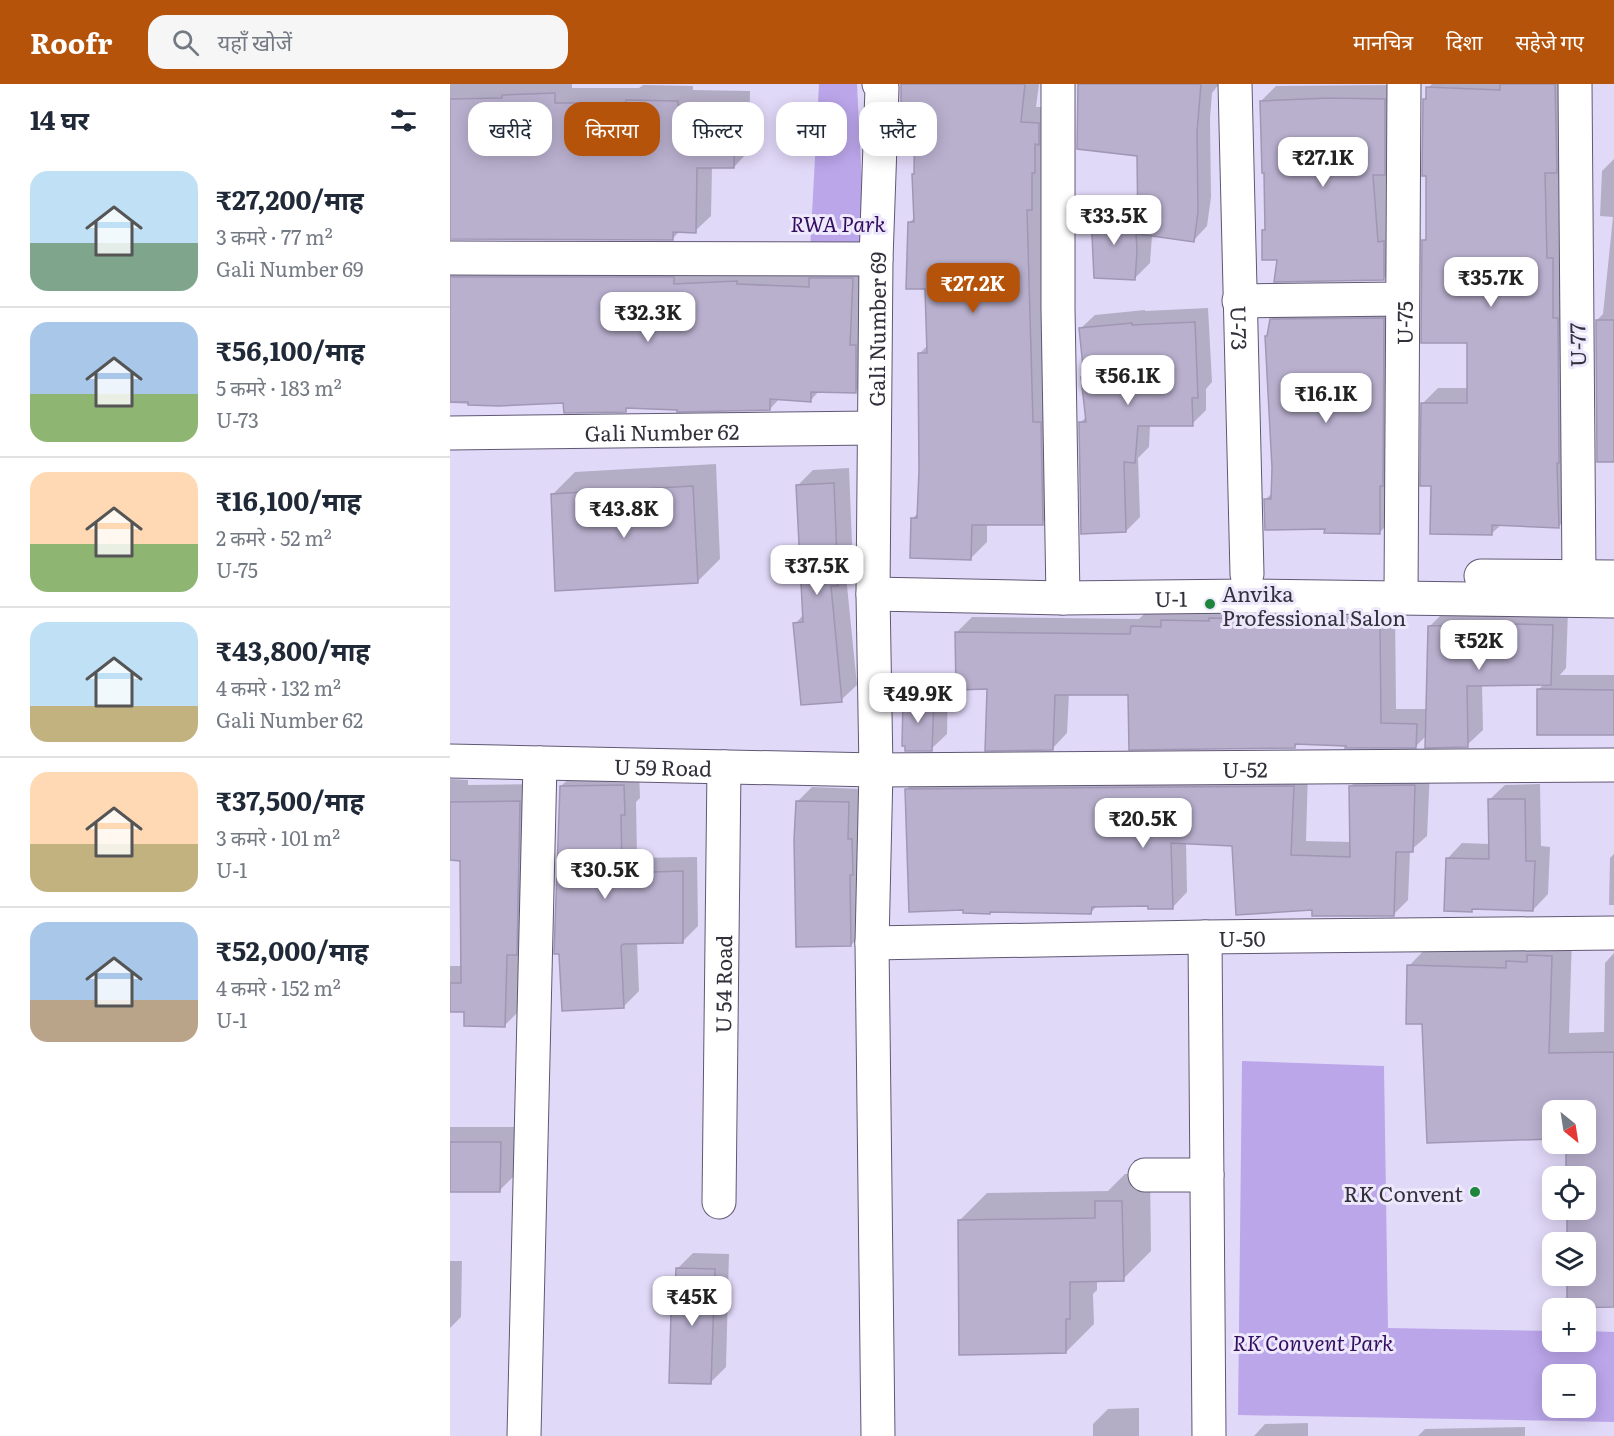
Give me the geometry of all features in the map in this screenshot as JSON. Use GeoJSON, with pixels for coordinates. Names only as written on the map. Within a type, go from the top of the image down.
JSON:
{"type":"FeatureCollection","features":[{"type":"Feature","properties":{"kind":"street"},"geometry":{"type":"LineString","coordinates":[[1058,84],[1058,308],[1063,587]]}},
{"type":"Feature","properties":{"kind":"street","name":"U-73"},"geometry":{"type":"LineString","coordinates":[[1235,84],[1247,574]]}},
{"type":"Feature","properties":{"kind":"street","name":"U-75"},"geometry":{"type":"LineString","coordinates":[[1401,586],[1404,84]]}},
{"type":"Feature","properties":{"kind":"street","name":"U-77"},"geometry":{"type":"LineString","coordinates":[[1569,589],[1575,84]]}},
{"type":"Feature","properties":{"kind":"street","name":"Gali Number 69"},"geometry":{"type":"LineString","coordinates":[[878,1436],[872,943],[876,770],[873,582],[874,428],[881,86]]}},
{"type":"Feature","properties":{"kind":"street"},"geometry":{"type":"LineString","coordinates":[[450,258],[876,259]]}},
{"type":"Feature","properties":{"kind":"street"},"geometry":{"type":"LineString","coordinates":[[1239,301],[1402,299]]}},
{"type":"Feature","properties":{"kind":"street","name":"Gali Number 62"},"geometry":{"type":"LineString","coordinates":[[450,433],[874,428]]}},
{"type":"Feature","properties":{"kind":"street","name":"U-1"},"geometry":{"type":"LineString","coordinates":[[1063,587],[1247,574],[1401,586]]}},
{"type":"Feature","properties":{"kind":"street","name":"U-1"},"geometry":{"type":"LineString","coordinates":[[1569,589],[1614,577]]}},
{"type":"Feature","properties":{"kind":"street","name":"U-1"},"geometry":{"type":"LineString","coordinates":[[873,582],[1063,587],[1401,586],[1569,589],[1614,601]]}},
{"type":"Feature","properties":{"kind":"street","name":"U 59 Road"},"geometry":{"type":"LineString","coordinates":[[450,761],[876,770]]}},
{"type":"Feature","properties":{"kind":"street"},"geometry":{"type":"LineString","coordinates":[[524,1436],[540,763]]}},
{"type":"Feature","properties":{"kind":"street","name":"U-52"},"geometry":{"type":"LineString","coordinates":[[876,770],[1614,765]]}},
{"type":"Feature","properties":{"kind":"street","name":"U 54 Road"},"geometry":{"type":"LineString","coordinates":[[719,1202],[724,766]]}},
{"type":"Feature","properties":{"kind":"street","name":"U-50"},"geometry":{"type":"LineString","coordinates":[[872,943],[1614,933]]}},
{"type":"Feature","properties":{"kind":"street"},"geometry":{"type":"LineString","coordinates":[[1205,937],[1209,1436]]}},
{"type":"Feature","properties":{"kind":"street"},"geometry":{"type":"LineString","coordinates":[[1145,1175],[1207,1175]]}},
{"type":"Feature","properties":{"kind":"green space","name":"RWA Park"},"geometry":{"type":"Polygon","coordinates":[[[819,84],[857,84],[865,247],[810,250],[815,156],[847,156],[847,102],[818,102],[819,84]]]}},
{"type":"Feature","properties":{"kind":"green space","name":"RK Convent Park"},"geometry":{"type":"Polygon","coordinates":[[[1242,1061],[1384,1066],[1388,1328],[1542,1331],[1542,1352],[1596,1352],[1596,1331],[1614,1332],[1614,1422],[1238,1415],[1242,1061]]]}},
{"type":"Feature","properties":{"kind":"building"},"geometry":{"type":"Polygon","coordinates":[[[901,84],[1025,84],[1021,122],[1039,123],[1039,145],[1035,144],[1035,173],[1032,173],[1032,210],[1027,210],[1033,422],[1041,422],[1043,525],[972,525],[971,560],[910,558],[911,518],[917,518],[919,471],[918,353],[927,353],[925,289],[906,289],[908,222],[914,222],[912,174],[914,174],[914,156],[937,156],[937,102],[901,102],[901,84]]]}},
{"type":"Feature","properties":{"kind":"building"},"geometry":{"type":"Polygon","coordinates":[[[1078,84],[1201,84],[1197,132],[1198,212],[1194,242],[1138,234],[1137,156],[1077,149],[1078,84]]]}},
{"type":"Feature","properties":{"kind":"building"},"geometry":{"type":"Polygon","coordinates":[[[1500,84],[1555,84],[1557,173],[1545,173],[1547,258],[1553,258],[1553,318],[1558,318],[1559,528],[1492,525],[1492,535],[1430,534],[1431,486],[1420,486],[1421,403],[1467,403],[1467,343],[1421,343],[1422,240],[1426,240],[1426,176],[1422,176],[1423,99],[1426,99],[1426,87],[1500,90],[1500,84]]]}},
{"type":"Feature","properties":{"kind":"building"},"geometry":{"type":"Polygon","coordinates":[[[555,93],[555,103],[564,103],[564,156],[660,156],[660,102],[625,102],[626,100],[678,101],[672,102],[672,156],[734,156],[734,168],[697,168],[696,233],[673,232],[673,240],[450,239],[450,99],[502,98],[502,95],[555,93]]]}},
{"type":"Feature","properties":{"kind":"building"},"geometry":{"type":"Polygon","coordinates":[[[1328,98],[1385,99],[1385,175],[1373,175],[1378,242],[1384,241],[1384,280],[1274,282],[1277,260],[1262,260],[1262,230],[1265,230],[1260,101],[1328,98]]]}},
{"type":"Feature","properties":{"kind":"building"},"geometry":{"type":"Polygon","coordinates":[[[1135,212],[1137,252],[1135,280],[1094,278],[1091,214],[1135,212]]]}},
{"type":"Feature","properties":{"kind":"building"},"geometry":{"type":"Polygon","coordinates":[[[450,277],[674,277],[674,284],[737,281],[737,284],[809,287],[809,278],[853,278],[850,345],[856,345],[856,393],[811,392],[811,402],[770,399],[770,410],[677,412],[677,410],[626,408],[626,412],[564,413],[563,403],[499,406],[450,402],[450,277]]]}},
{"type":"Feature","properties":{"kind":"building"},"geometry":{"type":"Polygon","coordinates":[[[1384,318],[1383,486],[1380,486],[1380,534],[1324,533],[1325,529],[1265,530],[1264,499],[1271,499],[1272,468],[1265,336],[1267,336],[1270,319],[1384,318]]]}},
{"type":"Feature","properties":{"kind":"building"},"geometry":{"type":"Polygon","coordinates":[[[1596,320],[1614,320],[1614,462],[1597,462],[1596,320]]]}},
{"type":"Feature","properties":{"kind":"building"},"geometry":{"type":"Polygon","coordinates":[[[1195,322],[1198,398],[1192,398],[1193,426],[1138,426],[1135,463],[1124,462],[1126,532],[1081,534],[1079,422],[1086,422],[1079,328],[1132,323],[1132,325],[1195,322]]]}},
{"type":"Feature","properties":{"kind":"building"},"geometry":{"type":"Polygon","coordinates":[[[834,483],[838,586],[831,586],[842,702],[801,705],[793,623],[803,622],[796,485],[834,483]]]}},
{"type":"Feature","properties":{"kind":"building"},"geometry":{"type":"Polygon","coordinates":[[[693,486],[698,583],[555,591],[551,494],[693,486]]]}},
{"type":"Feature","properties":{"kind":"building"},"geometry":{"type":"Polygon","coordinates":[[[1209,618],[1310,621],[1310,625],[1380,623],[1381,723],[1417,724],[1416,748],[1345,748],[1346,746],[1295,744],[1295,748],[1129,750],[1128,695],[1055,695],[1053,750],[985,751],[987,689],[956,690],[955,632],[1130,634],[1131,626],[1161,627],[1161,620],[1209,621],[1209,618]]]}},
{"type":"Feature","properties":{"kind":"building"},"geometry":{"type":"Polygon","coordinates":[[[1553,625],[1551,685],[1467,686],[1468,747],[1425,748],[1428,626],[1553,625]]]}},
{"type":"Feature","properties":{"kind":"building"},"geometry":{"type":"Polygon","coordinates":[[[1537,689],[1614,690],[1614,735],[1537,735],[1537,689]]]}},
{"type":"Feature","properties":{"kind":"building"},"geometry":{"type":"Polygon","coordinates":[[[903,698],[934,699],[932,751],[905,751],[905,746],[902,746],[903,698]]]}},
{"type":"Feature","properties":{"kind":"building"},"geometry":{"type":"Polygon","coordinates":[[[624,785],[625,815],[621,815],[622,873],[683,871],[683,943],[624,944],[621,946],[624,1008],[562,1011],[559,954],[554,954],[560,786],[624,785]]]}},
{"type":"Feature","properties":{"kind":"building"},"geometry":{"type":"Polygon","coordinates":[[[1415,785],[1413,852],[1396,852],[1394,916],[1312,916],[1312,910],[1236,915],[1232,846],[1171,843],[1173,909],[1148,909],[1148,906],[1092,907],[1091,914],[990,912],[990,914],[963,913],[963,910],[909,912],[905,789],[1294,786],[1291,855],[1350,857],[1349,786],[1415,785]]]}},
{"type":"Feature","properties":{"kind":"building"},"geometry":{"type":"Polygon","coordinates":[[[1488,799],[1525,799],[1526,861],[1535,861],[1533,911],[1472,909],[1472,912],[1444,911],[1446,858],[1489,859],[1488,799]]]}},
{"type":"Feature","properties":{"kind":"building"},"geometry":{"type":"Polygon","coordinates":[[[520,801],[517,955],[507,955],[505,1027],[464,1026],[464,1012],[450,1012],[450,983],[461,983],[460,861],[450,860],[450,802],[520,801]]]}},
{"type":"Feature","properties":{"kind":"building"},"geometry":{"type":"Polygon","coordinates":[[[796,801],[849,802],[848,839],[852,839],[853,875],[850,875],[851,946],[796,947],[794,840],[796,801]]]}},
{"type":"Feature","properties":{"kind":"building"},"geometry":{"type":"Polygon","coordinates":[[[1527,955],[1552,956],[1549,1053],[1614,1052],[1614,1307],[1596,1307],[1596,1298],[1567,1298],[1567,1286],[1596,1286],[1596,1232],[1567,1232],[1567,1220],[1596,1220],[1596,1166],[1566,1166],[1566,1154],[1596,1154],[1596,1100],[1542,1100],[1542,1139],[1427,1143],[1422,1024],[1406,1024],[1407,965],[1506,968],[1506,961],[1527,962],[1527,955]]]}},
{"type":"Feature","properties":{"kind":"building"},"geometry":{"type":"Polygon","coordinates":[[[450,1142],[501,1142],[500,1192],[450,1192],[450,1142]]]}},
{"type":"Feature","properties":{"kind":"building"},"geometry":{"type":"Polygon","coordinates":[[[1095,1201],[1122,1201],[1124,1281],[1070,1282],[1070,1319],[1066,1319],[1066,1353],[959,1355],[958,1220],[1095,1218],[1095,1201]]]}},
{"type":"Feature","properties":{"kind":"building"},"geometry":{"type":"Polygon","coordinates":[[[676,1268],[715,1269],[711,1384],[669,1383],[671,1314],[674,1314],[676,1268]]]}},
{"type":"Feature","properties":{"kind":"place","name":"Anvika Professional Salon"},"geometry":{"type":"Point","coordinates":[1210,604]}},
{"type":"Feature","properties":{"kind":"place","name":"RK Convent"},"geometry":{"type":"Point","coordinates":[1475,1192]}}]}
